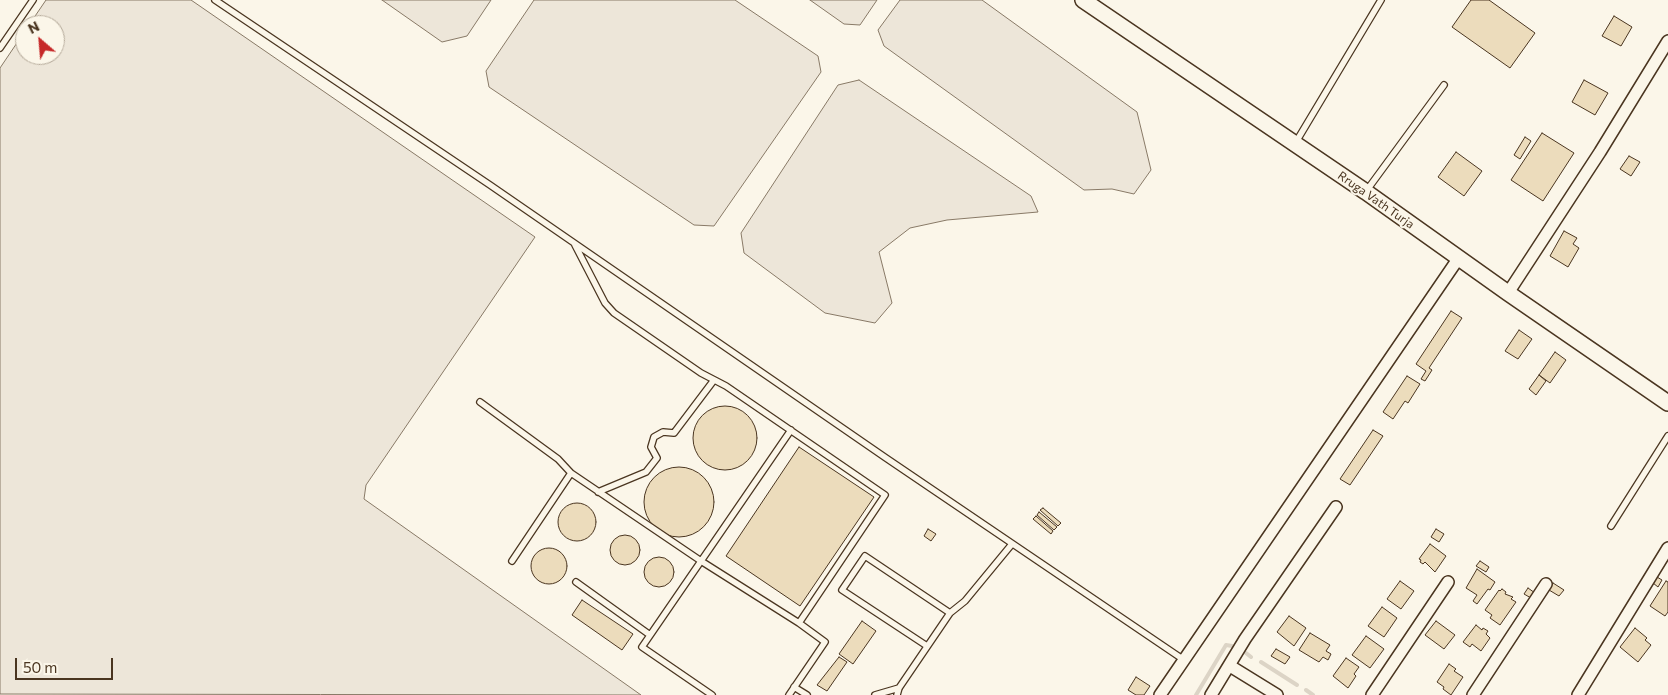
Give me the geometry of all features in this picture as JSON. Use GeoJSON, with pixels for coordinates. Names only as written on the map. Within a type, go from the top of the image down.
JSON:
{"type":"FeatureCollection","features":[{"type":"Feature","properties":{"kind":"street","name":"Rruga Vath Turja"},"geometry":{"type":"LineString","coordinates":[[1083,0],[1366,192],[1668,403]]}},
{"type":"Feature","properties":{"kind":"street"},"geometry":{"type":"LineString","coordinates":[[1508,293],[1600,152],[1668,41]]}},
{"type":"Feature","properties":{"kind":"street"},"geometry":{"type":"LineString","coordinates":[[1160,695],[1458,258]]}},
{"type":"Feature","properties":{"kind":"street"},"geometry":{"type":"LineString","coordinates":[[1210,695],[1230,666],[1245,639],[1336,506]]}},
{"type":"Feature","properties":{"kind":"street"},"geometry":{"type":"LineString","coordinates":[[1578,695],[1668,548]]}},
{"type":"Feature","properties":{"kind":"street"},"geometry":{"type":"LineString","coordinates":[[1372,695],[1448,582]]}},
{"type":"Feature","properties":{"kind":"street"},"geometry":{"type":"LineString","coordinates":[[1473,695],[1546,584]]}},
{"type":"Feature","properties":{"kind":"street"},"geometry":{"type":"LineString","coordinates":[[1230,666],[1277,695]]}},
{"type":"Feature","properties":{"kind":"lane"},"geometry":{"type":"LineString","coordinates":[[0,48],[33,0]]}},
{"type":"Feature","properties":{"kind":"lane"},"geometry":{"type":"LineString","coordinates":[[215,0],[1184,660]]}},
{"type":"Feature","properties":{"kind":"lane"},"geometry":{"type":"LineString","coordinates":[[1295,144],[1381,0]]}},
{"type":"Feature","properties":{"kind":"lane"},"geometry":{"type":"LineString","coordinates":[[1366,192],[1444,85]]}},
{"type":"Feature","properties":{"kind":"lane"},"geometry":{"type":"LineString","coordinates":[[574,243],[605,303],[614,313],[701,373],[726,386],[885,495],[799,623]]}},
{"type":"Feature","properties":{"kind":"lane"},"geometry":{"type":"LineString","coordinates":[[598,492],[646,472],[657,458],[651,447],[654,437],[663,432],[674,433],[714,380]]}},
{"type":"Feature","properties":{"kind":"lane"},"geometry":{"type":"LineString","coordinates":[[480,402],[558,459],[571,474],[701,561],[799,623],[824,642],[789,695]]}},
{"type":"Feature","properties":{"kind":"lane"},"geometry":{"type":"LineString","coordinates":[[712,695],[642,647],[791,430]]}},
{"type":"Feature","properties":{"kind":"lane"},"geometry":{"type":"LineString","coordinates":[[1611,526],[1668,436]]}},
{"type":"Feature","properties":{"kind":"lane"},"geometry":{"type":"LineString","coordinates":[[512,561],[571,474]]}},
{"type":"Feature","properties":{"kind":"lane"},"geometry":{"type":"LineString","coordinates":[[897,695],[899,688],[950,613],[965,601],[1012,544]]}},
{"type":"Feature","properties":{"kind":"lane"},"geometry":{"type":"LineString","coordinates":[[928,646],[842,590],[865,556],[950,613]]}},
{"type":"Feature","properties":{"kind":"lane"},"geometry":{"type":"LineString","coordinates":[[576,582],[650,635]]}},
{"type":"Feature","properties":{"kind":"lane"},"geometry":{"type":"LineString","coordinates":[[794,687],[807,695]]}},
{"type":"Feature","properties":{"kind":"lane"},"geometry":{"type":"LineString","coordinates":[[875,695],[899,688]]}},
{"type":"Feature","properties":{"kind":"shaded area"},"geometry":{"type":"Polygon","coordinates":[[[46,0],[191,0],[535,237],[366,485],[364,499],[641,695],[0,694],[0,68],[15,46],[15,65],[65,65],[65,15],[36,15],[46,0]]]}},
{"type":"Feature","properties":{"kind":"shaded area"},"geometry":{"type":"Polygon","coordinates":[[[382,0],[491,0],[467,36],[442,42],[382,0]]]}},
{"type":"Feature","properties":{"kind":"shaded area"},"geometry":{"type":"Polygon","coordinates":[[[534,0],[735,0],[818,56],[821,72],[714,226],[694,225],[489,87],[486,71],[534,0]]]}},
{"type":"Feature","properties":{"kind":"shaded area"},"geometry":{"type":"Polygon","coordinates":[[[810,0],[877,0],[860,25],[844,24],[810,0]]]}},
{"type":"Feature","properties":{"kind":"shaded area"},"geometry":{"type":"Polygon","coordinates":[[[900,0],[982,0],[1137,112],[1151,170],[1134,194],[1112,189],[1084,190],[884,46],[878,30],[900,0]]]}},
{"type":"Feature","properties":{"kind":"shaded area"},"geometry":{"type":"Polygon","coordinates":[[[859,80],[1031,196],[1038,212],[947,220],[910,228],[879,252],[892,303],[875,323],[825,313],[744,253],[741,233],[838,85],[859,80]]]}},
{"type":"Feature","properties":{"kind":"building"},"geometry":{"type":"Polygon","coordinates":[[[1471,0],[1489,0],[1535,33],[1510,68],[1452,27],[1471,0]]]}},
{"type":"Feature","properties":{"kind":"building"},"geometry":{"type":"Polygon","coordinates":[[[1614,16],[1632,27],[1621,46],[1602,36],[1614,16]]]}},
{"type":"Feature","properties":{"kind":"building"},"geometry":{"type":"Polygon","coordinates":[[[1584,80],[1608,93],[1595,115],[1572,102],[1584,80]]]}},
{"type":"Feature","properties":{"kind":"building"},"geometry":{"type":"Polygon","coordinates":[[[1542,133],[1574,153],[1543,201],[1511,180],[1542,133]]]}},
{"type":"Feature","properties":{"kind":"building"},"geometry":{"type":"Polygon","coordinates":[[[1525,137],[1531,141],[1520,159],[1514,155],[1525,137]]]}},
{"type":"Feature","properties":{"kind":"building"},"geometry":{"type":"Polygon","coordinates":[[[1456,152],[1482,171],[1464,196],[1438,177],[1456,152]]]}},
{"type":"Feature","properties":{"kind":"building"},"geometry":{"type":"Polygon","coordinates":[[[1629,156],[1640,162],[1631,176],[1620,169],[1629,156]]]}},
{"type":"Feature","properties":{"kind":"building"},"geometry":{"type":"Polygon","coordinates":[[[1564,231],[1577,238],[1573,244],[1579,248],[1568,267],[1550,256],[1564,231]]]}},
{"type":"Feature","properties":{"kind":"building"},"geometry":{"type":"Polygon","coordinates":[[[1451,311],[1462,318],[1429,368],[1432,370],[1425,381],[1421,379],[1426,371],[1416,364],[1451,311]]]}},
{"type":"Feature","properties":{"kind":"building"},"geometry":{"type":"Polygon","coordinates":[[[1519,330],[1532,339],[1518,359],[1505,351],[1519,330]]]}},
{"type":"Feature","properties":{"kind":"building"},"geometry":{"type":"Polygon","coordinates":[[[1555,352],[1566,360],[1550,383],[1539,375],[1555,352]]]}},
{"type":"Feature","properties":{"kind":"building"},"geometry":{"type":"Polygon","coordinates":[[[1539,375],[1546,381],[1536,395],[1529,389],[1539,375]]]}},
{"type":"Feature","properties":{"kind":"building"},"geometry":{"type":"Polygon","coordinates":[[[1407,376],[1420,384],[1408,403],[1405,401],[1393,419],[1383,412],[1407,376]]]}},
{"type":"Feature","properties":{"kind":"building"},"geometry":{"type":"Polygon","coordinates":[[[719,406],[731,406],[748,415],[755,426],[757,438],[755,450],[748,461],[731,470],[719,470],[707,465],[698,456],[693,444],[693,432],[698,420],[707,411],[719,406]]]}},
{"type":"Feature","properties":{"kind":"building"},"geometry":{"type":"Polygon","coordinates":[[[1373,430],[1383,436],[1350,485],[1340,479],[1373,430]]]}},
{"type":"Feature","properties":{"kind":"building"},"geometry":{"type":"Polygon","coordinates":[[[799,447],[874,497],[800,606],[726,556],[799,447]]]}},
{"type":"Feature","properties":{"kind":"building"},"geometry":{"type":"Polygon","coordinates":[[[679,467],[692,470],[704,477],[711,489],[714,502],[711,515],[704,527],[692,534],[679,537],[666,534],[654,527],[647,515],[644,502],[647,489],[654,477],[666,470],[679,467]]]}},
{"type":"Feature","properties":{"kind":"building"},"geometry":{"type":"Polygon","coordinates":[[[577,503],[591,508],[596,522],[591,536],[577,541],[563,536],[558,522],[563,508],[577,503]]]}},
{"type":"Feature","properties":{"kind":"building"},"geometry":{"type":"Polygon","coordinates":[[[1043,508],[1061,523],[1058,526],[1040,510],[1043,508]]]}},
{"type":"Feature","properties":{"kind":"building"},"geometry":{"type":"Polygon","coordinates":[[[1039,512],[1057,527],[1054,530],[1037,515],[1039,512]]]}},
{"type":"Feature","properties":{"kind":"building"},"geometry":{"type":"Polygon","coordinates":[[[1036,516],[1053,531],[1051,534],[1033,519],[1036,516]]]}},
{"type":"Feature","properties":{"kind":"building"},"geometry":{"type":"Polygon","coordinates":[[[928,529],[936,534],[931,541],[924,536],[928,529]]]}},
{"type":"Feature","properties":{"kind":"building"},"geometry":{"type":"Polygon","coordinates":[[[1436,529],[1444,534],[1439,542],[1431,537],[1436,529]]]}},
{"type":"Feature","properties":{"kind":"building"},"geometry":{"type":"Polygon","coordinates":[[[625,535],[635,540],[640,550],[635,560],[625,565],[615,560],[610,550],[615,540],[625,535]]]}},
{"type":"Feature","properties":{"kind":"building"},"geometry":{"type":"Polygon","coordinates":[[[1430,544],[1446,556],[1435,572],[1425,562],[1423,564],[1420,562],[1421,560],[1419,559],[1430,544]]]}},
{"type":"Feature","properties":{"kind":"building"},"geometry":{"type":"Polygon","coordinates":[[[549,548],[556,549],[562,553],[566,559],[566,573],[562,579],[556,583],[549,584],[542,583],[536,579],[532,573],[531,566],[532,559],[536,553],[542,549],[549,548]]]}},
{"type":"Feature","properties":{"kind":"building"},"geometry":{"type":"Polygon","coordinates":[[[659,557],[670,561],[674,572],[670,583],[659,587],[648,583],[644,572],[648,561],[659,557]]]}},
{"type":"Feature","properties":{"kind":"building"},"geometry":{"type":"Polygon","coordinates":[[[1480,561],[1489,567],[1486,572],[1476,566],[1480,561]]]}},
{"type":"Feature","properties":{"kind":"building"},"geometry":{"type":"Polygon","coordinates":[[[1477,569],[1495,582],[1477,604],[1473,601],[1477,595],[1466,588],[1477,569]]]}},
{"type":"Feature","properties":{"kind":"building"},"geometry":{"type":"Polygon","coordinates":[[[1657,577],[1662,580],[1658,587],[1653,583],[1657,577]]]}},
{"type":"Feature","properties":{"kind":"building"},"geometry":{"type":"Polygon","coordinates":[[[1400,581],[1414,591],[1401,609],[1387,599],[1400,581]]]}},
{"type":"Feature","properties":{"kind":"building"},"geometry":{"type":"Polygon","coordinates":[[[1666,581],[1668,582],[1668,612],[1665,616],[1650,606],[1666,581]]]}},
{"type":"Feature","properties":{"kind":"building"},"geometry":{"type":"Polygon","coordinates":[[[1553,583],[1564,590],[1559,596],[1549,590],[1553,583]]]}},
{"type":"Feature","properties":{"kind":"building"},"geometry":{"type":"Polygon","coordinates":[[[1528,588],[1535,593],[1531,598],[1524,594],[1528,588]]]}},
{"type":"Feature","properties":{"kind":"building"},"geometry":{"type":"Polygon","coordinates":[[[1502,589],[1506,592],[1505,594],[1513,597],[1511,599],[1516,602],[1500,625],[1490,618],[1492,615],[1485,610],[1499,590],[1502,589]]]}},
{"type":"Feature","properties":{"kind":"building"},"geometry":{"type":"Polygon","coordinates":[[[582,600],[633,634],[622,650],[572,615],[582,600]]]}},
{"type":"Feature","properties":{"kind":"building"},"geometry":{"type":"Polygon","coordinates":[[[1382,607],[1397,618],[1384,637],[1368,626],[1382,607]]]}},
{"type":"Feature","properties":{"kind":"building"},"geometry":{"type":"Polygon","coordinates":[[[1289,616],[1306,628],[1294,646],[1277,632],[1289,616]]]}},
{"type":"Feature","properties":{"kind":"building"},"geometry":{"type":"Polygon","coordinates":[[[862,621],[876,631],[853,664],[839,654],[862,621]]]}},
{"type":"Feature","properties":{"kind":"building"},"geometry":{"type":"Polygon","coordinates":[[[1436,621],[1455,635],[1444,649],[1425,635],[1436,621]]]}},
{"type":"Feature","properties":{"kind":"building"},"geometry":{"type":"Polygon","coordinates":[[[1476,625],[1482,630],[1483,628],[1488,631],[1486,634],[1490,638],[1481,651],[1472,644],[1470,647],[1463,642],[1476,625]]]}},
{"type":"Feature","properties":{"kind":"building"},"geometry":{"type":"Polygon","coordinates":[[[1635,628],[1647,638],[1645,640],[1651,645],[1638,662],[1620,647],[1635,628]]]}},
{"type":"Feature","properties":{"kind":"building"},"geometry":{"type":"Polygon","coordinates":[[[1310,633],[1330,645],[1326,651],[1331,654],[1328,660],[1323,657],[1319,662],[1299,650],[1310,633]]]}},
{"type":"Feature","properties":{"kind":"building"},"geometry":{"type":"Polygon","coordinates":[[[1366,636],[1384,649],[1370,668],[1352,655],[1366,636]]]}},
{"type":"Feature","properties":{"kind":"building"},"geometry":{"type":"Polygon","coordinates":[[[1276,649],[1290,657],[1285,664],[1271,656],[1276,649]]]}},
{"type":"Feature","properties":{"kind":"building"},"geometry":{"type":"Polygon","coordinates":[[[839,657],[847,662],[827,691],[817,685],[839,657]]]}},
{"type":"Feature","properties":{"kind":"building"},"geometry":{"type":"Polygon","coordinates":[[[1346,658],[1359,667],[1354,674],[1356,676],[1348,688],[1333,676],[1346,658]]]}},
{"type":"Feature","properties":{"kind":"building"},"geometry":{"type":"Polygon","coordinates":[[[1449,664],[1456,669],[1454,671],[1463,677],[1451,695],[1437,682],[1449,664]]]}},
{"type":"Feature","properties":{"kind":"building"},"geometry":{"type":"Polygon","coordinates":[[[1136,677],[1150,686],[1144,695],[1136,695],[1128,690],[1136,677]]]}},
{"type":"Feature","properties":{"kind":"waterway"},"geometry":{"type":"LineString","coordinates":[[1196,695],[1226,645],[1232,646]]}},
{"type":"Feature","properties":{"kind":"waterway"},"geometry":{"type":"LineString","coordinates":[[1246,653],[1251,657]]}},
{"type":"Feature","properties":{"kind":"waterway"},"geometry":{"type":"LineString","coordinates":[[1261,662],[1297,685]]}},
{"type":"Feature","properties":{"kind":"waterway"},"geometry":{"type":"LineString","coordinates":[[1306,690],[1313,695]]}}]}
